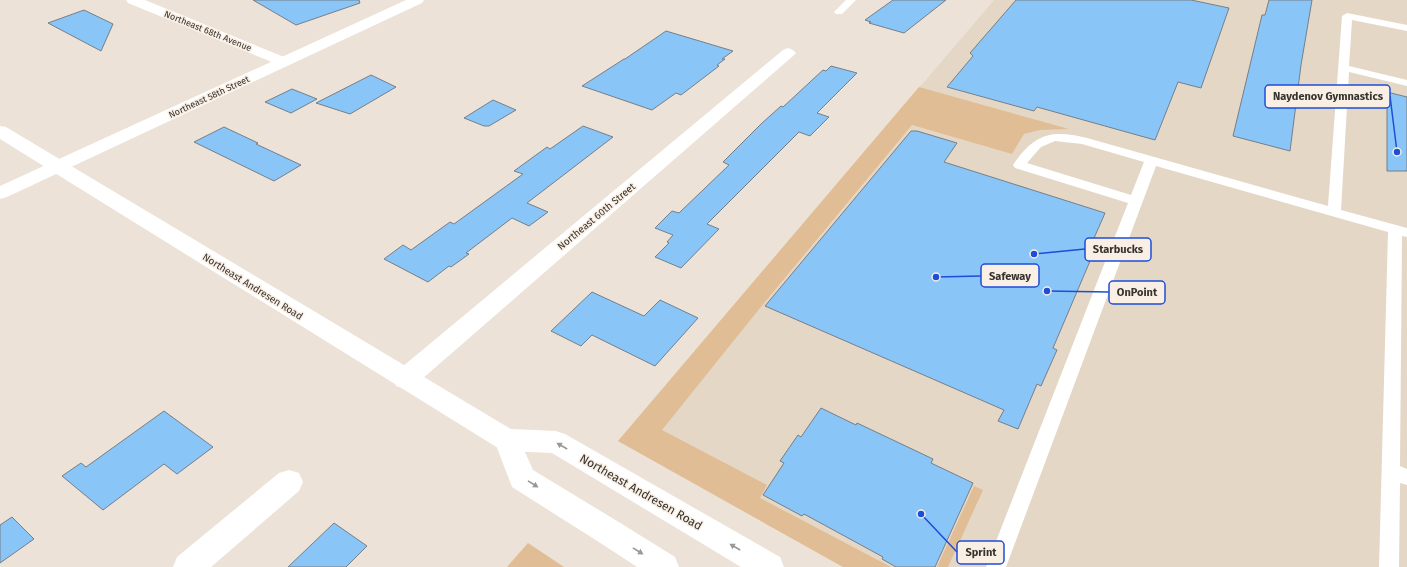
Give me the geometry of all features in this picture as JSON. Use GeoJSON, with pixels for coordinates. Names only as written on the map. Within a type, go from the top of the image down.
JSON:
{"type":"FeatureCollection","features":[{"type":"Feature","properties":{"kind":"street","name":"Northeast 68th Avenue"},"geometry":{"type":"LineString","coordinates":[[133,0],[284,62]]}},
{"type":"Feature","properties":{"kind":"street","name":"Northeast 58th Street"},"geometry":{"type":"LineString","coordinates":[[0,193],[417,0]]}},
{"type":"Feature","properties":{"kind":"street","name":"Northeast 60th Street"},"geometry":{"type":"LineString","coordinates":[[405,378],[788,53]]}},
{"type":"Feature","properties":{"kind":"street","name":"Northeast Andresen Road"},"geometry":{"type":"LineString","coordinates":[[0,131],[507,440],[556,442],[768,567]]}},
{"type":"Feature","properties":{"kind":"street"},"geometry":{"type":"LineString","coordinates":[[507,440],[522,478],[664,567]]}},
{"type":"Feature","properties":{"kind":"street"},"geometry":{"type":"LineString","coordinates":[[188,567],[289,482]]}},
{"type":"Feature","properties":{"kind":"lane"},"geometry":{"type":"LineString","coordinates":[[839,12],[851,0]]}},
{"type":"Feature","properties":{"kind":"lane"},"geometry":{"type":"LineString","coordinates":[[1334,213],[1347,16],[1407,28]]}},
{"type":"Feature","properties":{"kind":"lane"},"geometry":{"type":"LineString","coordinates":[[1343,68],[1407,83]]}},
{"type":"Feature","properties":{"kind":"lane"},"geometry":{"type":"LineString","coordinates":[[1136,201],[1019,165],[1037,144],[1054,137],[1083,141],[1401,232],[1399,474],[1389,567]]}},
{"type":"Feature","properties":{"kind":"lane"},"geometry":{"type":"LineString","coordinates":[[996,567],[1151,161]]}},
{"type":"Feature","properties":{"kind":"shaded area"},"geometry":{"type":"Polygon","coordinates":[[[994,0],[1407,0],[1407,567],[843,567],[618,441],[994,0]]]}},
{"type":"Feature","properties":{"kind":"shaded area"},"geometry":{"type":"Polygon","coordinates":[[[919,87],[1069,129],[1040,130],[1024,134],[1012,154],[912,125],[760,308],[662,430],[767,485],[760,498],[891,567],[843,567],[618,441],[919,87]]]}},
{"type":"Feature","properties":{"kind":"shaded area"},"geometry":{"type":"Polygon","coordinates":[[[974,486],[983,490],[948,567],[937,567],[974,486]]]}},
{"type":"Feature","properties":{"kind":"shaded area"},"geometry":{"type":"Polygon","coordinates":[[[528,543],[564,567],[507,567],[528,543]]]}},
{"type":"Feature","properties":{"kind":"building"},"geometry":{"type":"Polygon","coordinates":[[[253,0],[359,0],[360,3],[296,25],[253,0]]]}},
{"type":"Feature","properties":{"kind":"building"},"geometry":{"type":"Polygon","coordinates":[[[893,0],[946,0],[904,33],[869,23],[871,22],[865,20],[893,0]]]}},
{"type":"Feature","properties":{"kind":"building"},"geometry":{"type":"Polygon","coordinates":[[[1016,0],[1191,0],[1229,8],[1201,88],[1178,82],[1155,140],[1037,107],[1034,111],[947,87],[973,56],[970,53],[1016,0]]]}},
{"type":"Feature","properties":{"kind":"building"},"geometry":{"type":"Polygon","coordinates":[[[1269,0],[1312,0],[1301,65],[1290,151],[1233,136],[1262,15],[1265,15],[1269,0]]]}},
{"type":"Feature","properties":{"kind":"building"},"geometry":{"type":"Polygon","coordinates":[[[84,10],[113,24],[101,51],[48,23],[84,10]]]}},
{"type":"Feature","properties":{"kind":"building"},"geometry":{"type":"Polygon","coordinates":[[[666,31],[733,51],[722,59],[725,59],[717,65],[719,66],[681,95],[676,93],[652,110],[582,86],[625,59],[666,31]]]}},
{"type":"Feature","properties":{"kind":"building"},"geometry":{"type":"Polygon","coordinates":[[[831,66],[857,73],[817,113],[829,117],[810,136],[799,132],[707,224],[719,229],[681,268],[655,257],[669,243],[667,242],[673,235],[655,228],[672,211],[679,213],[729,165],[723,162],[761,124],[781,106],[783,107],[823,70],[826,71],[831,66]]]}},
{"type":"Feature","properties":{"kind":"building"},"geometry":{"type":"Polygon","coordinates":[[[371,75],[396,87],[350,114],[316,103],[371,75]]]}},
{"type":"Feature","properties":{"kind":"building"},"geometry":{"type":"Polygon","coordinates":[[[292,89],[317,99],[291,113],[265,102],[292,89]]]}},
{"type":"Feature","properties":{"kind":"building"},"geometry":{"type":"Polygon","coordinates":[[[1387,92],[1407,97],[1407,171],[1387,171],[1387,92]]]}},
{"type":"Feature","properties":{"kind":"building"},"geometry":{"type":"Polygon","coordinates":[[[493,100],[516,110],[489,126],[484,126],[464,118],[493,100]]]}},
{"type":"Feature","properties":{"kind":"building"},"geometry":{"type":"Polygon","coordinates":[[[583,126],[613,137],[527,203],[548,212],[529,226],[512,218],[466,253],[469,254],[451,267],[449,266],[428,282],[384,259],[403,245],[411,250],[450,222],[454,224],[523,174],[514,171],[547,147],[550,149],[583,126]]]}},
{"type":"Feature","properties":{"kind":"building"},"geometry":{"type":"Polygon","coordinates":[[[224,127],[301,165],[274,181],[194,142],[224,127]]]}},
{"type":"Feature","properties":{"kind":"building"},"geometry":{"type":"Polygon","coordinates":[[[911,131],[917,131],[957,143],[944,162],[1105,213],[1091,245],[1096,247],[1053,348],[1057,350],[1041,386],[1037,384],[1018,429],[998,421],[1004,410],[765,306],[911,131]]]}},
{"type":"Feature","properties":{"kind":"building"},"geometry":{"type":"Polygon","coordinates":[[[592,292],[644,316],[660,300],[698,318],[655,366],[592,335],[581,346],[551,331],[592,292]]]}},
{"type":"Feature","properties":{"kind":"building"},"geometry":{"type":"Polygon","coordinates":[[[821,408],[856,425],[857,423],[933,459],[931,463],[973,483],[935,567],[896,567],[882,559],[883,557],[804,514],[802,516],[763,495],[784,463],[780,461],[798,435],[801,437],[821,408]]]}},
{"type":"Feature","properties":{"kind":"building"},"geometry":{"type":"Polygon","coordinates":[[[164,411],[213,447],[177,474],[164,464],[103,510],[62,476],[81,463],[86,467],[164,411]]]}},
{"type":"Feature","properties":{"kind":"building"},"geometry":{"type":"Polygon","coordinates":[[[12,517],[34,539],[0,563],[0,525],[12,517]]]}},
{"type":"Feature","properties":{"kind":"building"},"geometry":{"type":"Polygon","coordinates":[[[334,523],[367,546],[346,567],[288,567],[334,523]]]}},
{"type":"Feature","properties":{"kind":"place","name":"Naydenov Gymnastics"},"geometry":{"type":"Point","coordinates":[1397,152]}},
{"type":"Feature","properties":{"kind":"place","name":"Starbucks"},"geometry":{"type":"Point","coordinates":[1034,254]}},
{"type":"Feature","properties":{"kind":"place","name":"Safeway"},"geometry":{"type":"Point","coordinates":[936,277]}},
{"type":"Feature","properties":{"kind":"place","name":"OnPoint"},"geometry":{"type":"Point","coordinates":[1047,291]}},
{"type":"Feature","properties":{"kind":"place","name":"Sprint"},"geometry":{"type":"Point","coordinates":[921,514]}}]}
